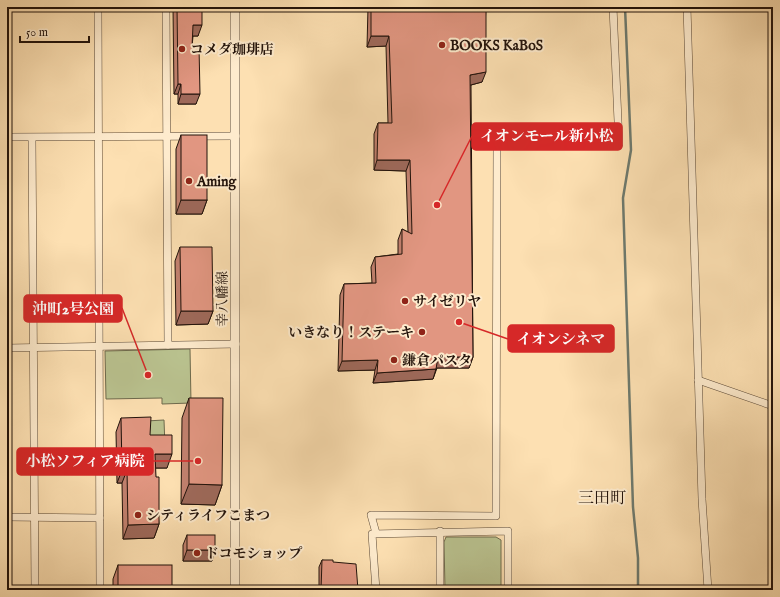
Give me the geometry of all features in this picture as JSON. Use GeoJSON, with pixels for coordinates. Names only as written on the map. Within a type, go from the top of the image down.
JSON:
{"type":"FeatureCollection","features":[{"type":"Feature","properties":{"kind":"street"},"geometry":{"type":"LineString","coordinates":[[98,7],[100,590]]}},
{"type":"Feature","properties":{"kind":"street"},"geometry":{"type":"LineString","coordinates":[[166,7],[168,345]]}},
{"type":"Feature","properties":{"kind":"street","name":"幸八幡線"},"geometry":{"type":"LineString","coordinates":[[235,7],[235,590]]}},
{"type":"Feature","properties":{"kind":"street"},"geometry":{"type":"LineString","coordinates":[[376,534],[371,515],[496,516],[497,145],[619,144],[613,7]]}},
{"type":"Feature","properties":{"kind":"street"},"geometry":{"type":"LineString","coordinates":[[687,7],[702,499],[708,590]]}},
{"type":"Feature","properties":{"kind":"street"},"geometry":{"type":"LineString","coordinates":[[7,137],[236,136]]}},
{"type":"Feature","properties":{"kind":"street"},"geometry":{"type":"LineString","coordinates":[[32,138],[35,590]]}},
{"type":"Feature","properties":{"kind":"street"},"geometry":{"type":"LineString","coordinates":[[7,348],[100,348],[236,344]]}},
{"type":"Feature","properties":{"kind":"street"},"geometry":{"type":"LineString","coordinates":[[698,380],[773,406]]}},
{"type":"Feature","properties":{"kind":"street"},"geometry":{"type":"LineString","coordinates":[[7,518],[100,518]]}},
{"type":"Feature","properties":{"kind":"street"},"geometry":{"type":"LineString","coordinates":[[440,531],[440,590]]}},
{"type":"Feature","properties":{"kind":"street"},"geometry":{"type":"LineString","coordinates":[[376,590],[372,534],[440,531],[508,531],[508,590]]}},
{"type":"Feature","properties":{"kind":"green space"},"geometry":{"type":"Polygon","coordinates":[[[190,349],[191,403],[162,404],[162,398],[106,399],[105,351],[190,349]]]}},
{"type":"Feature","properties":{"kind":"green space"},"geometry":{"type":"Polygon","coordinates":[[[164,420],[165,447],[147,448],[146,421],[164,420]]]}},
{"type":"Feature","properties":{"kind":"green space"},"geometry":{"type":"Polygon","coordinates":[[[446,537],[496,537],[501,540],[501,588],[445,589],[444,542],[446,537]]]}},
{"type":"Feature","properties":{"kind":"building"},"geometry":{"type":"Polygon","coordinates":[[[177,7],[202,7],[202,25],[193,25],[192,47],[199,47],[200,94],[181,94],[181,84],[178,84],[177,7]]]}},
{"type":"Feature","properties":{"kind":"building"},"geometry":{"type":"Polygon","coordinates":[[[371,7],[486,7],[486,72],[470,75],[473,357],[438,357],[436,369],[377,373],[378,360],[342,361],[344,284],[376,283],[375,257],[402,254],[402,229],[412,234],[410,160],[377,160],[378,123],[392,123],[389,36],[371,36],[371,7]]]}},
{"type":"Feature","properties":{"kind":"building","name":"Aming"},"geometry":{"type":"Polygon","coordinates":[[[181,135],[207,135],[207,200],[181,200],[181,135]]]}},
{"type":"Feature","properties":{"kind":"building"},"geometry":{"type":"Polygon","coordinates":[[[180,247],[212,247],[213,311],[181,311],[180,247]]]}},
{"type":"Feature","properties":{"kind":"building"},"geometry":{"type":"Polygon","coordinates":[[[189,398],[223,398],[222,485],[189,484],[189,398]]]}},
{"type":"Feature","properties":{"kind":"building"},"geometry":{"type":"Polygon","coordinates":[[[151,417],[150,435],[172,435],[172,454],[155,454],[156,477],[159,477],[159,524],[128,525],[127,470],[122,470],[121,418],[151,417]]]}},
{"type":"Feature","properties":{"kind":"building"},"geometry":{"type":"Polygon","coordinates":[[[187,535],[215,535],[215,550],[187,550],[187,535]]]}},
{"type":"Feature","properties":{"kind":"building"},"geometry":{"type":"Polygon","coordinates":[[[322,560],[333,560],[333,562],[356,564],[358,590],[321,590],[322,560]]]}},
{"type":"Feature","properties":{"kind":"building"},"geometry":{"type":"Polygon","coordinates":[[[118,565],[172,565],[172,590],[118,590],[118,565]]]}},
{"type":"Feature","properties":{"kind":"waterway"},"geometry":{"type":"LineString","coordinates":[[625,7],[631,150],[623,198],[633,507],[638,558],[638,590]]}},
{"type":"Feature","properties":{"kind":"place","name":"BOOKS KaBoS"},"geometry":{"type":"Point","coordinates":[442,45]}},
{"type":"Feature","properties":{"kind":"place","name":"コメダ珈琲店"},"geometry":{"type":"Point","coordinates":[182,49]}},
{"type":"Feature","properties":{"kind":"place","name":"Aming"},"geometry":{"type":"Point","coordinates":[189,181]}},
{"type":"Feature","properties":{"kind":"place","name":"イオンモール新小松"},"geometry":{"type":"Point","coordinates":[437,205]}},
{"type":"Feature","properties":{"kind":"place","name":"サイゼリヤ"},"geometry":{"type":"Point","coordinates":[405,301]}},
{"type":"Feature","properties":{"kind":"place","name":"イオンシネマ"},"geometry":{"type":"Point","coordinates":[459,322]}},
{"type":"Feature","properties":{"kind":"place","name":"いきなり！ステーキ"},"geometry":{"type":"Point","coordinates":[422,332]}},
{"type":"Feature","properties":{"kind":"place","name":"鎌倉パスタ"},"geometry":{"type":"Point","coordinates":[394,360]}},
{"type":"Feature","properties":{"kind":"place","name":"沖町2号公園"},"geometry":{"type":"Point","coordinates":[148,375]}},
{"type":"Feature","properties":{"kind":"place","name":"小松ソフィア病院"},"geometry":{"type":"Point","coordinates":[198,461]}},
{"type":"Feature","properties":{"kind":"place","name":"シティライフこまつ"},"geometry":{"type":"Point","coordinates":[138,515]}},
{"type":"Feature","properties":{"kind":"place","name":"ドコモショップ"},"geometry":{"type":"Point","coordinates":[197,553]}},
{"type":"Feature","properties":{"kind":"district","name":"三田町"},"geometry":{"type":"Point","coordinates":[602,497]}}]}
